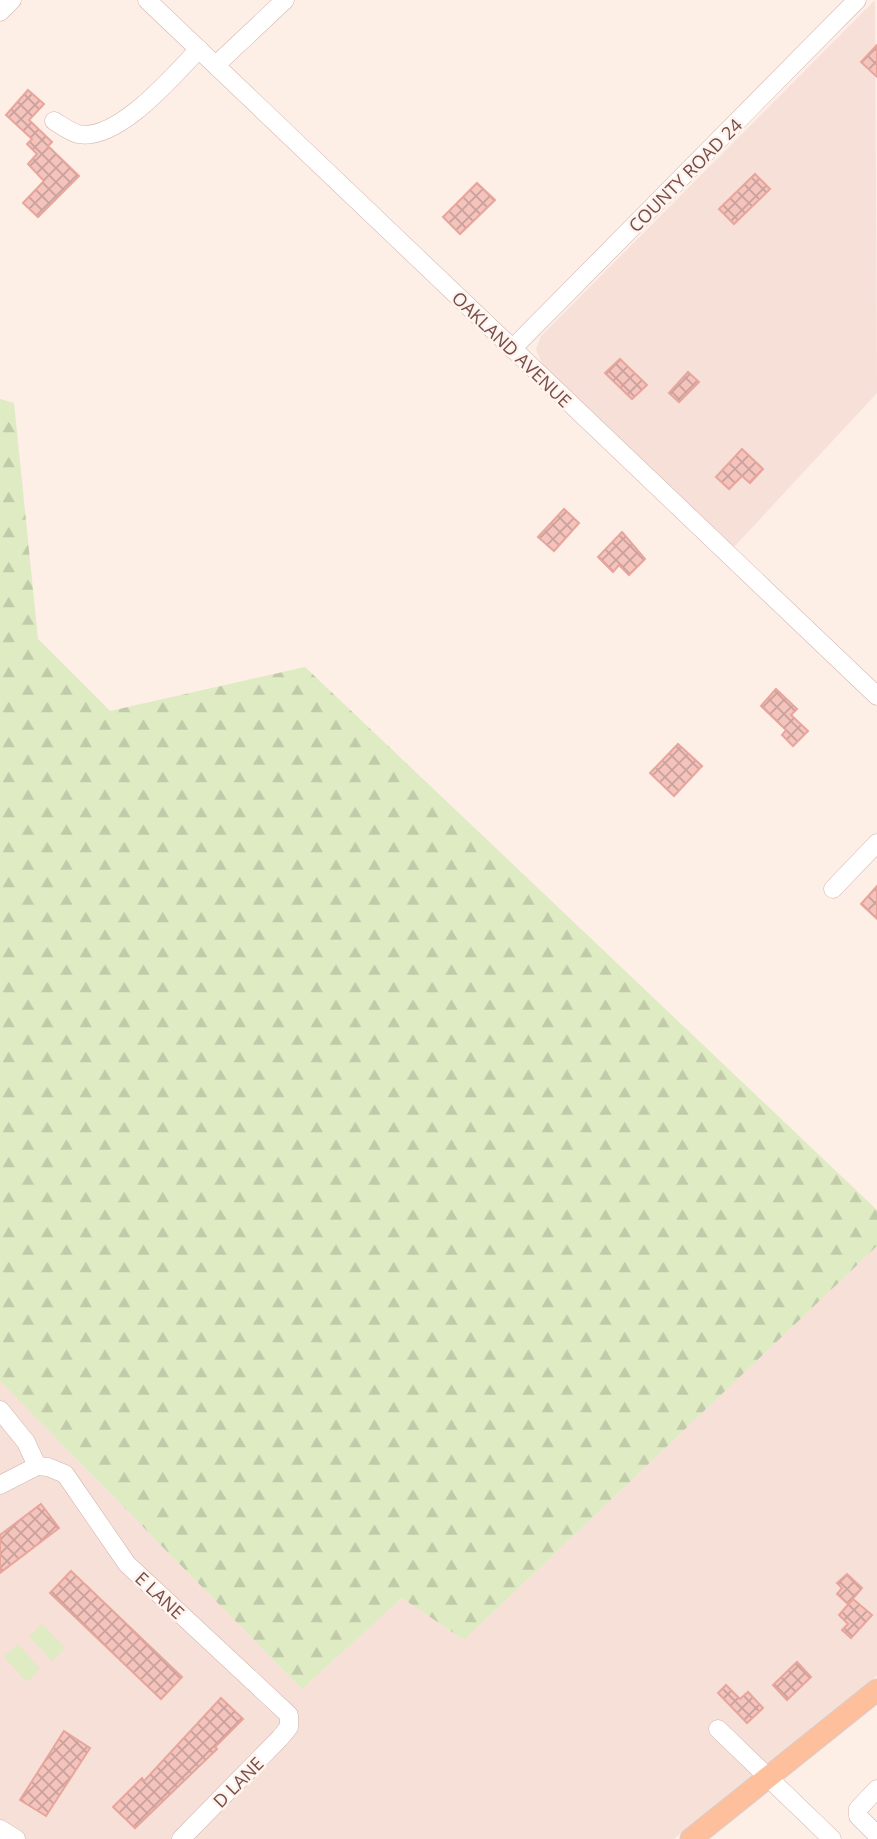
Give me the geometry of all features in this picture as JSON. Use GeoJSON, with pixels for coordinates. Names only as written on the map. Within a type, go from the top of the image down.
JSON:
{"type":"FeatureCollection","features":[{"type":"Feature","properties":{"kind":"main road"},"geometry":{"type":"LineString","coordinates":[[691,1839],[877,1690]]}},
{"type":"Feature","properties":{"kind":"street"},"geometry":{"type":"LineString","coordinates":[[0,12],[12,0]]}},
{"type":"Feature","properties":{"kind":"street","name":"OAKLAND AVENUE"},"geometry":{"type":"LineString","coordinates":[[147,0],[877,696]]}},
{"type":"Feature","properties":{"kind":"street"},"geometry":{"type":"LineString","coordinates":[[216,65],[285,0]]}},
{"type":"Feature","properties":{"kind":"street","name":"COUNTY ROAD 24"},"geometry":{"type":"LineString","coordinates":[[512,349],[858,0]]}},
{"type":"Feature","properties":{"kind":"street"},"geometry":{"type":"LineString","coordinates":[[54,121],[79,134],[96,132],[123,120],[151,99],[199,49]]}},
{"type":"Feature","properties":{"kind":"street"},"geometry":{"type":"LineString","coordinates":[[833,889],[877,843]]}},
{"type":"Feature","properties":{"kind":"street"},"geometry":{"type":"LineString","coordinates":[[0,1410],[26,1442],[37,1466],[0,1485]]}},
{"type":"Feature","properties":{"kind":"street","name":"E LANE"},"geometry":{"type":"LineString","coordinates":[[37,1466],[65,1474],[127,1564],[282,1706],[290,1723]]}},
{"type":"Feature","properties":{"kind":"street","name":"D LANE"},"geometry":{"type":"LineString","coordinates":[[181,1839],[281,1738],[290,1723]]}},
{"type":"Feature","properties":{"kind":"street"},"geometry":{"type":"LineString","coordinates":[[718,1728],[832,1839]]}},
{"type":"Feature","properties":{"kind":"street"},"geometry":{"type":"LineString","coordinates":[[877,1789],[858,1809],[858,1816],[877,1835]]}},
{"type":"Feature","properties":{"kind":"street"},"geometry":{"type":"LineString","coordinates":[[0,1829],[16,1839]]}},
{"type":"Feature","properties":{"kind":"shaded area"},"geometry":{"type":"Polygon","coordinates":[[[875,0],[877,393],[733,548],[544,368],[536,349],[541,336],[875,0]]]}},
{"type":"Feature","properties":{"kind":"shaded area"},"geometry":{"type":"Polygon","coordinates":[[[877,1246],[877,1676],[674,1839],[0,1839],[0,1381],[302,1689],[402,1598],[464,1640],[877,1246]]]}},
{"type":"Feature","properties":{"kind":"green space"},"geometry":{"type":"Polygon","coordinates":[[[0,399],[14,403],[38,639],[110,711],[305,667],[877,1210],[877,1246],[464,1640],[402,1598],[302,1689],[0,1381],[0,399]]]}},
{"type":"Feature","properties":{"kind":"green space"},"geometry":{"type":"Polygon","coordinates":[[[42,1624],[65,1648],[52,1661],[29,1636],[42,1624]]]}},
{"type":"Feature","properties":{"kind":"green space"},"geometry":{"type":"Polygon","coordinates":[[[18,1644],[40,1669],[27,1682],[4,1657],[18,1644]]]}},
{"type":"Feature","properties":{"kind":"building"},"geometry":{"type":"Polygon","coordinates":[[[877,45],[877,77],[861,62],[877,45]]]}},
{"type":"Feature","properties":{"kind":"building"},"geometry":{"type":"Polygon","coordinates":[[[28,90],[44,104],[29,120],[52,142],[48,146],[79,176],[38,217],[23,203],[44,181],[28,164],[37,154],[27,144],[32,139],[6,115],[28,90]]]}},
{"type":"Feature","properties":{"kind":"building"},"geometry":{"type":"Polygon","coordinates":[[[755,174],[770,189],[734,224],[719,209],[755,174]]]}},
{"type":"Feature","properties":{"kind":"building"},"geometry":{"type":"Polygon","coordinates":[[[477,183],[495,200],[460,234],[443,217],[477,183]]]}},
{"type":"Feature","properties":{"kind":"building"},"geometry":{"type":"Polygon","coordinates":[[[620,359],[647,385],[632,399],[605,373],[620,359]]]}},
{"type":"Feature","properties":{"kind":"building"},"geometry":{"type":"Polygon","coordinates":[[[688,372],[699,382],[679,402],[669,393],[688,372]]]}},
{"type":"Feature","properties":{"kind":"building"},"geometry":{"type":"Polygon","coordinates":[[[742,449],[763,469],[750,483],[742,476],[729,489],[716,477],[742,449]]]}},
{"type":"Feature","properties":{"kind":"building"},"geometry":{"type":"Polygon","coordinates":[[[564,509],[579,523],[554,551],[538,537],[564,509]]]}},
{"type":"Feature","properties":{"kind":"building"},"geometry":{"type":"Polygon","coordinates":[[[622,532],[645,559],[629,575],[619,565],[613,572],[598,557],[622,532]]]}},
{"type":"Feature","properties":{"kind":"building"},"geometry":{"type":"Polygon","coordinates":[[[776,689],[797,709],[791,715],[808,731],[793,746],[782,735],[786,730],[761,706],[776,689]]]}},
{"type":"Feature","properties":{"kind":"building"},"geometry":{"type":"Polygon","coordinates":[[[678,744],[702,766],[674,796],[650,773],[678,744]]]}},
{"type":"Feature","properties":{"kind":"building"},"geometry":{"type":"Polygon","coordinates":[[[877,886],[877,919],[861,904],[877,886]]]}},
{"type":"Feature","properties":{"kind":"building"},"geometry":{"type":"Polygon","coordinates":[[[41,1504],[59,1528],[0,1573],[0,1535],[41,1504]]]}},
{"type":"Feature","properties":{"kind":"building"},"geometry":{"type":"Polygon","coordinates":[[[71,1571],[182,1677],[161,1699],[50,1593],[71,1571]]]}},
{"type":"Feature","properties":{"kind":"building"},"geometry":{"type":"Polygon","coordinates":[[[847,1574],[862,1588],[848,1604],[837,1594],[842,1588],[837,1583],[847,1574]]]}},
{"type":"Feature","properties":{"kind":"building"},"geometry":{"type":"Polygon","coordinates":[[[853,1599],[872,1615],[851,1638],[842,1630],[848,1624],[839,1615],[853,1599]]]}},
{"type":"Feature","properties":{"kind":"building"},"geometry":{"type":"Polygon","coordinates":[[[797,1662],[811,1677],[787,1700],[773,1685],[797,1662]]]}},
{"type":"Feature","properties":{"kind":"building"},"geometry":{"type":"Polygon","coordinates":[[[726,1685],[740,1699],[748,1692],[763,1708],[747,1723],[718,1693],[726,1685]]]}},
{"type":"Feature","properties":{"kind":"building"},"geometry":{"type":"Polygon","coordinates":[[[221,1698],[243,1719],[215,1747],[217,1749],[135,1828],[113,1807],[142,1778],[144,1781],[221,1698]]]}},
{"type":"Feature","properties":{"kind":"building"},"geometry":{"type":"Polygon","coordinates":[[[64,1731],[90,1748],[46,1816],[20,1800],[64,1731]]]}}]}
